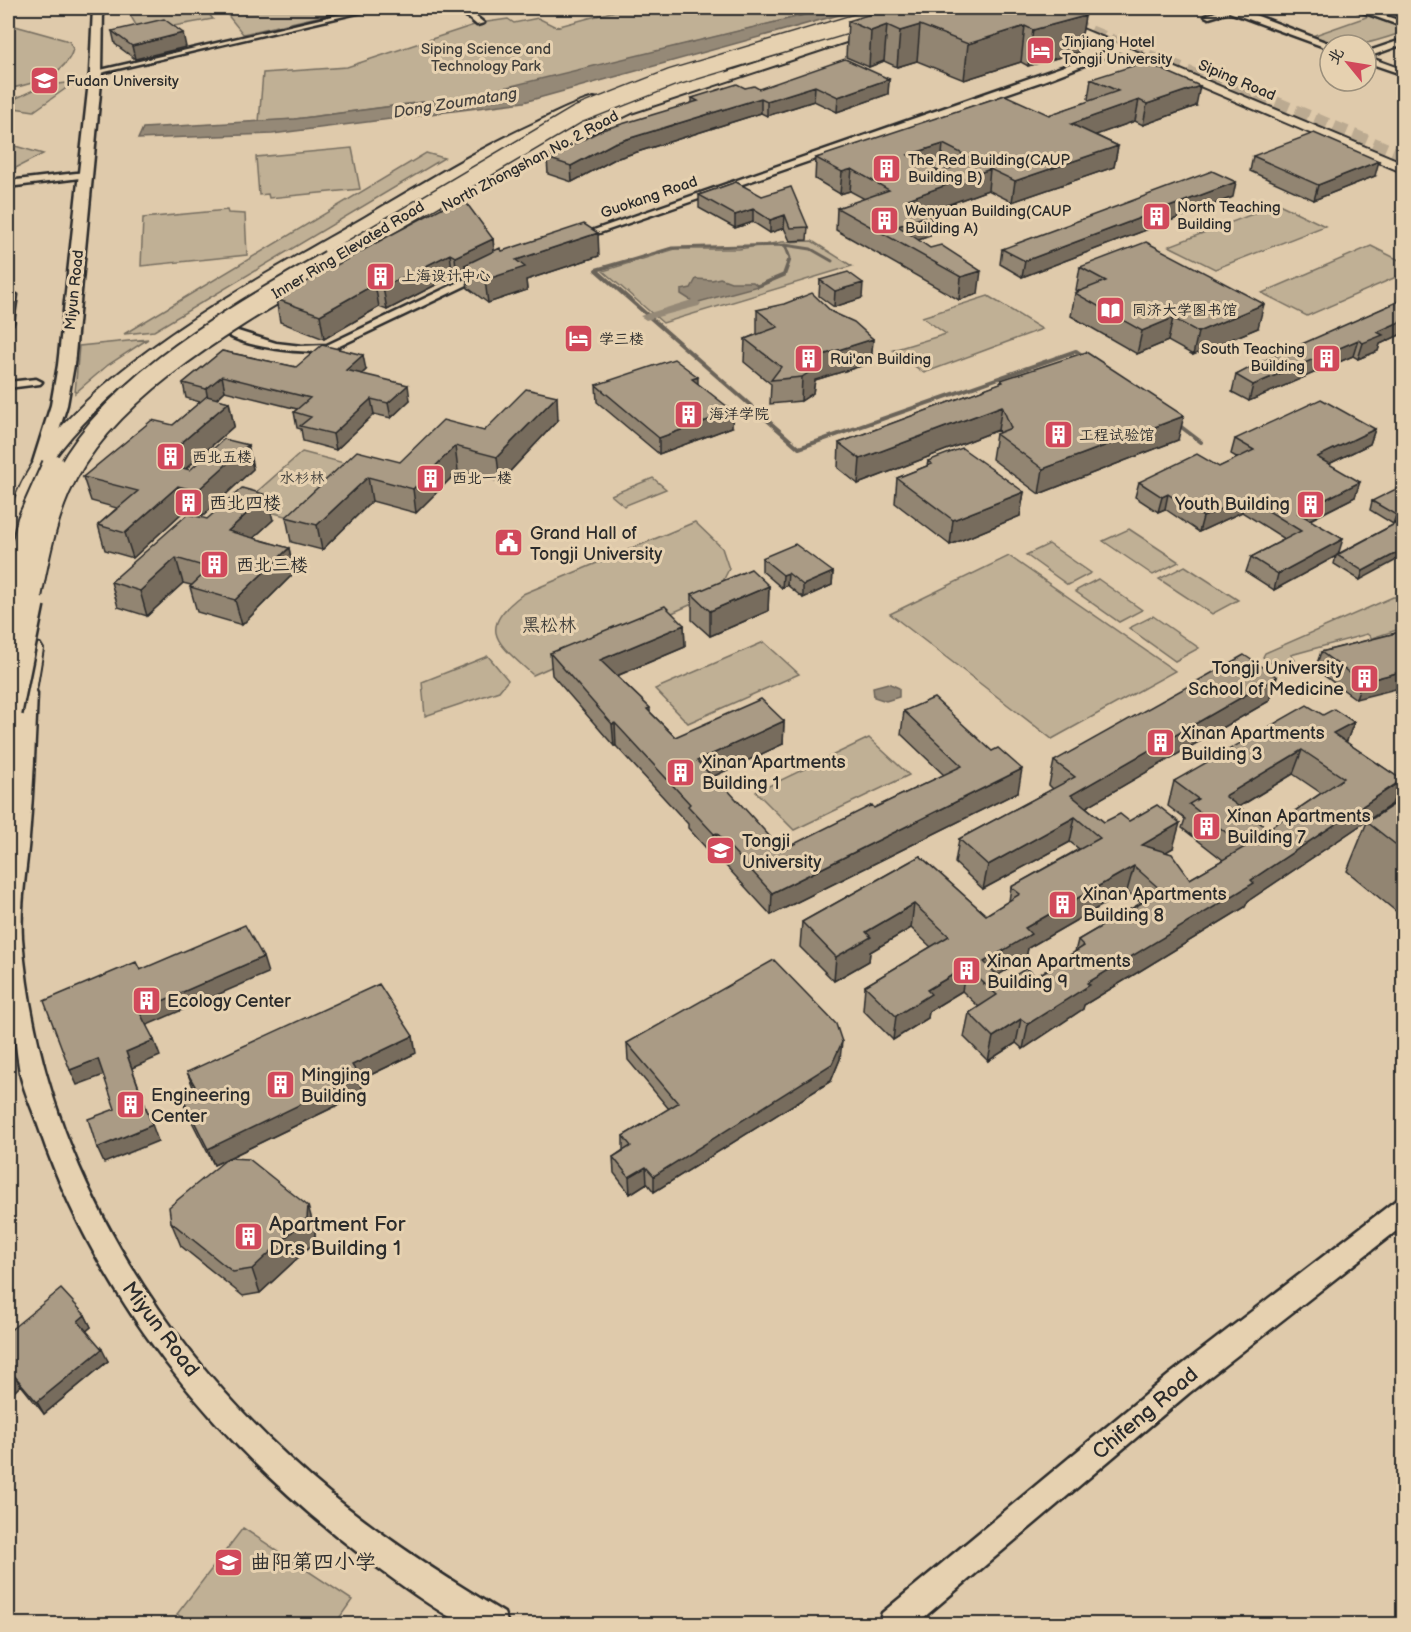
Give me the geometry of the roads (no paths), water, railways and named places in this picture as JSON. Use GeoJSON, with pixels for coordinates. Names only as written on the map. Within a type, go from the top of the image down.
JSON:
{"type":"FeatureCollection","features":[{"type":"Feature","properties":{"kind":"highway","name":"Inner Ring Elevated Road"},"geometry":{"type":"LineString","coordinates":[[8,619],[24,531],[44,479],[83,424],[111,395],[157,357],[368,227],[546,122],[654,77],[885,8]]}},
{"type":"Feature","properties":{"kind":"highway","name":"Inner Ring Elevated Road"},"geometry":{"type":"LineString","coordinates":[[8,712],[45,525],[60,487],[72,464],[94,432],[162,366],[297,281],[523,146],[596,107],[692,71],[905,8]]}},
{"type":"Feature","properties":{"kind":"highway"},"geometry":{"type":"LineString","coordinates":[[297,281],[547,141],[596,117],[655,93],[740,65],[863,31]]}},
{"type":"Feature","properties":{"kind":"main road","name":"North Zhongshan No. 2 Road"},"geometry":{"type":"LineString","coordinates":[[8,575],[15,505],[41,462],[84,411],[148,357],[201,322],[526,131],[591,103],[648,83],[905,8]]}},
{"type":"Feature","properties":{"kind":"main road","name":"North Zhongshan No. 2 Road"},"geometry":{"type":"LineString","coordinates":[[8,742],[28,683],[44,556],[62,504],[85,454],[100,432],[127,402],[167,366],[394,233],[582,130],[668,94],[863,31],[943,8]]}},
{"type":"Feature","properties":{"kind":"main road","name":"Siping Road"},"geometry":{"type":"LineString","coordinates":[[1023,8],[1404,169]]}},
{"type":"Feature","properties":{"kind":"main road","name":"Siping Road"},"geometry":{"type":"LineString","coordinates":[[1053,8],[1404,157]]}},
{"type":"Feature","properties":{"kind":"street","name":"Miyun Road"},"geometry":{"type":"LineString","coordinates":[[41,462],[59,405],[66,365],[96,72],[98,8]]}},
{"type":"Feature","properties":{"kind":"street"},"geometry":{"type":"LineString","coordinates":[[96,72],[375,8]]}},
{"type":"Feature","properties":{"kind":"street"},"geometry":{"type":"LineString","coordinates":[[461,8],[480,23]]}},
{"type":"Feature","properties":{"kind":"street"},"geometry":{"type":"LineString","coordinates":[[1209,16],[1231,8],[1318,41]]}},
{"type":"Feature","properties":{"kind":"street"},"geometry":{"type":"LineString","coordinates":[[1355,8],[1404,25]]}},
{"type":"Feature","properties":{"kind":"street"},"geometry":{"type":"LineString","coordinates":[[1378,52],[1404,41]]}},
{"type":"Feature","properties":{"kind":"street","name":"Guokang Road"},"geometry":{"type":"LineString","coordinates":[[568,240],[1122,49]]}},
{"type":"Feature","properties":{"kind":"street"},"geometry":{"type":"LineString","coordinates":[[1378,62],[1404,73]]}},
{"type":"Feature","properties":{"kind":"street"},"geometry":{"type":"LineString","coordinates":[[8,184],[85,175]]}},
{"type":"Feature","properties":{"kind":"street"},"geometry":{"type":"LineString","coordinates":[[225,330],[278,348],[309,351],[329,348],[495,268]]}},
{"type":"Feature","properties":{"kind":"street"},"geometry":{"type":"LineString","coordinates":[[8,295],[12,295],[8,323]]}},
{"type":"Feature","properties":{"kind":"street"},"geometry":{"type":"LineString","coordinates":[[8,385],[36,382]]}},
{"type":"Feature","properties":{"kind":"street"},"geometry":{"type":"LineString","coordinates":[[59,405],[67,414],[84,411]]}},
{"type":"Feature","properties":{"kind":"street"},"geometry":{"type":"LineString","coordinates":[[15,505],[62,504]]}},
{"type":"Feature","properties":{"kind":"street","name":"Miyun Road"},"geometry":{"type":"LineString","coordinates":[[28,683],[9,913],[21,1027],[32,1078],[50,1134],[87,1217],[137,1300],[185,1363],[272,1462],[390,1561],[493,1624]]}},
{"type":"Feature","properties":{"kind":"street","name":"Chifeng Road"},"geometry":{"type":"LineString","coordinates":[[893,1624],[1179,1384],[1404,1209]]}},
{"type":"Feature","properties":{"kind":"water","name":"Dong Zoumatang"},"geometry":{"type":"Polygon","coordinates":[[[833,8],[864,8],[524,102],[272,134],[138,139],[143,128],[295,119],[470,96],[833,8]]]}},
{"type":"Feature","properties":{"kind":"water"},"geometry":{"type":"Polygon","coordinates":[[[720,278],[731,282],[753,282],[758,286],[695,303],[681,294],[681,290],[691,288],[696,279],[720,278]]]}},
{"type":"Feature","properties":{"kind":"water"},"geometry":{"type":"Polygon","coordinates":[[[888,683],[899,688],[899,697],[886,701],[874,697],[873,687],[888,683]]]}},
{"type":"Feature","properties":{"kind":"waterway"},"geometry":{"type":"LineString","coordinates":[[622,263],[672,248],[785,245]]}},
{"type":"Feature","properties":{"kind":"waterway"},"geometry":{"type":"LineString","coordinates":[[785,245],[811,249],[832,261]]}},
{"type":"Feature","properties":{"kind":"waterway"},"geometry":{"type":"LineString","coordinates":[[785,245],[790,258],[788,263]]}},
{"type":"Feature","properties":{"kind":"waterway"},"geometry":{"type":"LineString","coordinates":[[627,261],[596,270],[799,448],[1076,351],[1086,358]]}},
{"type":"Feature","properties":{"kind":"waterway"},"geometry":{"type":"LineString","coordinates":[[758,286],[784,275],[789,261]]}},
{"type":"Feature","properties":{"kind":"waterway"},"geometry":{"type":"LineString","coordinates":[[646,316],[695,303]]}},
{"type":"Feature","properties":{"kind":"waterway"},"geometry":{"type":"LineString","coordinates":[[1176,423],[1201,442]]}},
{"type":"Feature","properties":{"kind":"tunnel"},"geometry":{"type":"LineString","coordinates":[[1032,8],[1251,99]]}},
{"type":"Feature","properties":{"kind":"tunnel"},"geometry":{"type":"LineString","coordinates":[[1237,87],[1404,157]]}},
{"type":"Feature","properties":{"kind":"place","name":"Jinjiang Hotel Tongji University"},"geometry":{"type":"Point","coordinates":[1041,51]}},
{"type":"Feature","properties":{"kind":"place","name":"Fudan University"},"geometry":{"type":"Point","coordinates":[45,81]}},
{"type":"Feature","properties":{"kind":"place","name":"The Red Building(CAUP Building B)"},"geometry":{"type":"Point","coordinates":[887,169]}},
{"type":"Feature","properties":{"kind":"place","name":"North Teaching Building"},"geometry":{"type":"Point","coordinates":[1156,216]}},
{"type":"Feature","properties":{"kind":"place","name":"Wenyuan Building(CAUP Building A)"},"geometry":{"type":"Point","coordinates":[884,220]}},
{"type":"Feature","properties":{"kind":"place","name":"上海设计中心"},"geometry":{"type":"Point","coordinates":[380,276]}},
{"type":"Feature","properties":{"kind":"place","name":"同济大学图书馆"},"geometry":{"type":"Point","coordinates":[1111,310]}},
{"type":"Feature","properties":{"kind":"place","name":"学三楼"},"geometry":{"type":"Point","coordinates":[578,339]}},
{"type":"Feature","properties":{"kind":"place","name":"South Teaching Building"},"geometry":{"type":"Point","coordinates":[1326,358]}},
{"type":"Feature","properties":{"kind":"place","name":"Rui'an Building"},"geometry":{"type":"Point","coordinates":[809,359]}},
{"type":"Feature","properties":{"kind":"place","name":"海洋学院"},"geometry":{"type":"Point","coordinates":[688,414]}},
{"type":"Feature","properties":{"kind":"place","name":"工程试验馆"},"geometry":{"type":"Point","coordinates":[1058,435]}},
{"type":"Feature","properties":{"kind":"place","name":"西北五楼"},"geometry":{"type":"Point","coordinates":[171,457]}},
{"type":"Feature","properties":{"kind":"place","name":"西北一楼"},"geometry":{"type":"Point","coordinates":[431,478]}},
{"type":"Feature","properties":{"kind":"place","name":"西北四楼"},"geometry":{"type":"Point","coordinates":[188,503]}},
{"type":"Feature","properties":{"kind":"place","name":"Youth Building"},"geometry":{"type":"Point","coordinates":[1311,504]}},
{"type":"Feature","properties":{"kind":"place","name":"Grand Hall of Tongji University"},"geometry":{"type":"Point","coordinates":[509,543]}},
{"type":"Feature","properties":{"kind":"place","name":"西北三楼"},"geometry":{"type":"Point","coordinates":[215,565]}},
{"type":"Feature","properties":{"kind":"place","name":"Tongji University School of Medicine"},"geometry":{"type":"Point","coordinates":[1365,678]}},
{"type":"Feature","properties":{"kind":"place","name":"Xinan Apartments Building 3"},"geometry":{"type":"Point","coordinates":[1160,743]}},
{"type":"Feature","properties":{"kind":"place","name":"Xinan Apartments Building 1"},"geometry":{"type":"Point","coordinates":[681,772]}},
{"type":"Feature","properties":{"kind":"place","name":"Xinan Apartments Building 7"},"geometry":{"type":"Point","coordinates":[1206,826]}},
{"type":"Feature","properties":{"kind":"place","name":"Tongji University"},"geometry":{"type":"Point","coordinates":[721,851]}},
{"type":"Feature","properties":{"kind":"place","name":"Xinan Apartments Building 8"},"geometry":{"type":"Point","coordinates":[1062,904]}},
{"type":"Feature","properties":{"kind":"place","name":"Xinan Apartments Building 9"},"geometry":{"type":"Point","coordinates":[966,971]}},
{"type":"Feature","properties":{"kind":"place","name":"Ecology Center"},"geometry":{"type":"Point","coordinates":[146,1001]}},
{"type":"Feature","properties":{"kind":"place","name":"Mingjing Building"},"geometry":{"type":"Point","coordinates":[280,1085]}},
{"type":"Feature","properties":{"kind":"place","name":"Engineering Center"},"geometry":{"type":"Point","coordinates":[130,1105]}},
{"type":"Feature","properties":{"kind":"place","name":"Apartment For Dr.s Building 1"},"geometry":{"type":"Point","coordinates":[248,1236]}},
{"type":"Feature","properties":{"kind":"place","name":"曲阳第四小学"},"geometry":{"type":"Point","coordinates":[229,1562]}},
{"type":"Feature","properties":{"kind":"park label","name":"Siping Science and Technology Park"},"geometry":{"type":"Point","coordinates":[486,58]}},
{"type":"Feature","properties":{"kind":"park label","name":"水杉林"},"geometry":{"type":"Point","coordinates":[302,478]}},
{"type":"Feature","properties":{"kind":"park label","name":"黑松林"},"geometry":{"type":"Point","coordinates":[549,625]}}]}
